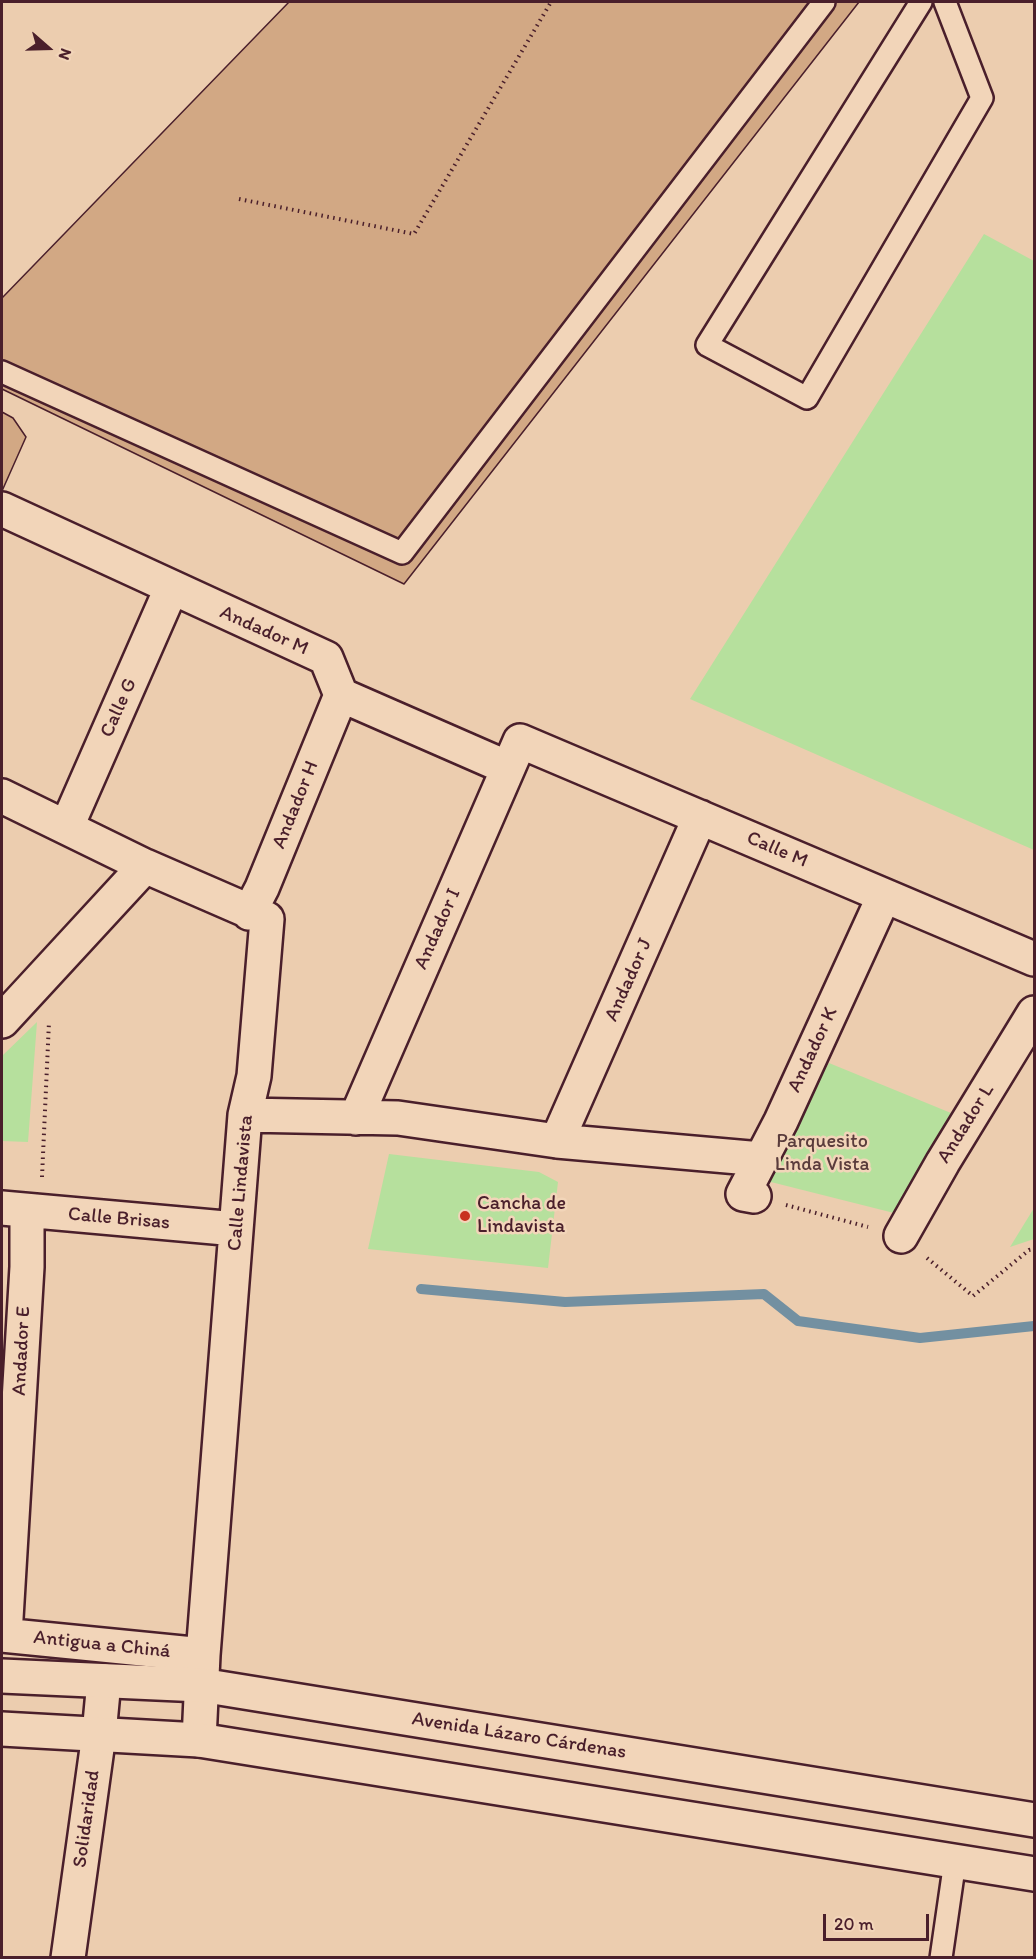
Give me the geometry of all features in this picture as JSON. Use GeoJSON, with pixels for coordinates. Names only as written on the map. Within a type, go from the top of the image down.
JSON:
{"type":"FeatureCollection","features":[{"type":"Feature","properties":{"kind":"street","name":"Andador M"},"geometry":{"type":"LineString","coordinates":[[2,509],[171,589],[326,658],[340,695]]}},
{"type":"Feature","properties":{"kind":"street","name":"Calle G"},"geometry":{"type":"LineString","coordinates":[[67,826],[171,589]]}},
{"type":"Feature","properties":{"kind":"street"},"geometry":{"type":"LineString","coordinates":[[340,695],[514,754]]}},
{"type":"Feature","properties":{"kind":"street","name":"Andador H"},"geometry":{"type":"LineString","coordinates":[[249,913],[262,888],[340,695]]}},
{"type":"Feature","properties":{"kind":"street","name":"Calle M"},"geometry":{"type":"LineString","coordinates":[[514,754],[700,817],[1035,959]]}},
{"type":"Feature","properties":{"kind":"street","name":"Andador I"},"geometry":{"type":"LineString","coordinates":[[356,1118],[514,754]]}},
{"type":"Feature","properties":{"kind":"street","name":"Calle Lindavista"},"geometry":{"type":"LineString","coordinates":[[2,796],[145,866],[267,919],[254,1076],[245,1115],[202,1670],[199,1740]]}},
{"type":"Feature","properties":{"kind":"street","name":"Andador J"},"geometry":{"type":"LineString","coordinates":[[557,1141],[700,817]]}},
{"type":"Feature","properties":{"kind":"street"},"geometry":{"type":"LineString","coordinates":[[2,1021],[145,866]]}},
{"type":"Feature","properties":{"kind":"street","name":"Andador K"},"geometry":{"type":"LineString","coordinates":[[754,1196],[743,1194],[885,896]]}},
{"type":"Feature","properties":{"kind":"street","name":"Andador L"},"geometry":{"type":"LineString","coordinates":[[901,1236],[943,1162],[1035,1013]]}},
{"type":"Feature","properties":{"kind":"street"},"geometry":{"type":"LineString","coordinates":[[245,1115],[398,1118],[557,1141],[761,1159]]}},
{"type":"Feature","properties":{"kind":"street","name":"Calle Brisas"},"geometry":{"type":"LineString","coordinates":[[24,1202],[236,1229]]}},
{"type":"Feature","properties":{"kind":"street","name":"Andador E"},"geometry":{"type":"LineString","coordinates":[[3,1635],[26,1278],[24,1202]]}},
{"type":"Feature","properties":{"kind":"street","name":"Antigua a Chiná"},"geometry":{"type":"LineString","coordinates":[[3,1635],[202,1670]]}},
{"type":"Feature","properties":{"kind":"street","name":"Avenida Lázaro Cárdenas"},"geometry":{"type":"LineString","coordinates":[[2,1676],[104,1681],[202,1670],[1035,1820]]}},
{"type":"Feature","properties":{"kind":"street","name":"Solidaridad"},"geometry":{"type":"LineString","coordinates":[[68,1958],[99,1734],[104,1681]]}},
{"type":"Feature","properties":{"kind":"street"},"geometry":{"type":"LineString","coordinates":[[2,1729],[199,1740],[1035,1874]]}},
{"type":"Feature","properties":{"kind":"lane"},"geometry":{"type":"LineString","coordinates":[[2,372],[402,553],[824,2]]}},
{"type":"Feature","properties":{"kind":"lane"},"geometry":{"type":"LineString","coordinates":[[921,2],[707,345],[807,398],[982,98],[945,2]]}},
{"type":"Feature","properties":{"kind":"lane"},"geometry":{"type":"LineString","coordinates":[[941,1958],[956,1861]]}},
{"type":"Feature","properties":{"kind":"path"},"geometry":{"type":"LineString","coordinates":[[239,199],[414,234],[552,2]]}},
{"type":"Feature","properties":{"kind":"path"},"geometry":{"type":"LineString","coordinates":[[24,1202],[51,966]]}},
{"type":"Feature","properties":{"kind":"green space"},"geometry":{"type":"Polygon","coordinates":[[[984,234],[1034,261],[1034,850],[690,699],[984,234]]]}},
{"type":"Feature","properties":{"kind":"green space"},"geometry":{"type":"Polygon","coordinates":[[[37,1022],[28,1142],[2,1141],[2,1056],[37,1022]]]}},
{"type":"Feature","properties":{"kind":"green space","name":"Parquesito Linda Vista"},"geometry":{"type":"Polygon","coordinates":[[[829,1063],[951,1113],[894,1213],[759,1179],[829,1063]]]}},
{"type":"Feature","properties":{"kind":"green space","name":"Cancha de Lindavista"},"geometry":{"type":"Polygon","coordinates":[[[389,1154],[539,1172],[558,1182],[548,1268],[368,1249],[389,1154]]]}},
{"type":"Feature","properties":{"kind":"green space"},"geometry":{"type":"Polygon","coordinates":[[[1034,1208],[1034,1239],[1010,1247],[1034,1208]]]}},
{"type":"Feature","properties":{"kind":"building"},"geometry":{"type":"Polygon","coordinates":[[[289,2],[859,2],[404,584],[2,389],[2,298],[289,2]]]}},
{"type":"Feature","properties":{"kind":"building"},"geometry":{"type":"Polygon","coordinates":[[[2,412],[13,418],[26,437],[2,491],[2,412]]]}},
{"type":"Feature","properties":{"kind":"waterway"},"geometry":{"type":"LineString","coordinates":[[421,1289],[565,1302],[764,1294],[798,1321],[920,1338],[1034,1326]]}},
{"type":"Feature","properties":{"kind":"place","name":"Cancha de Lindavista"},"geometry":{"type":"Point","coordinates":[465,1216]}}]}
